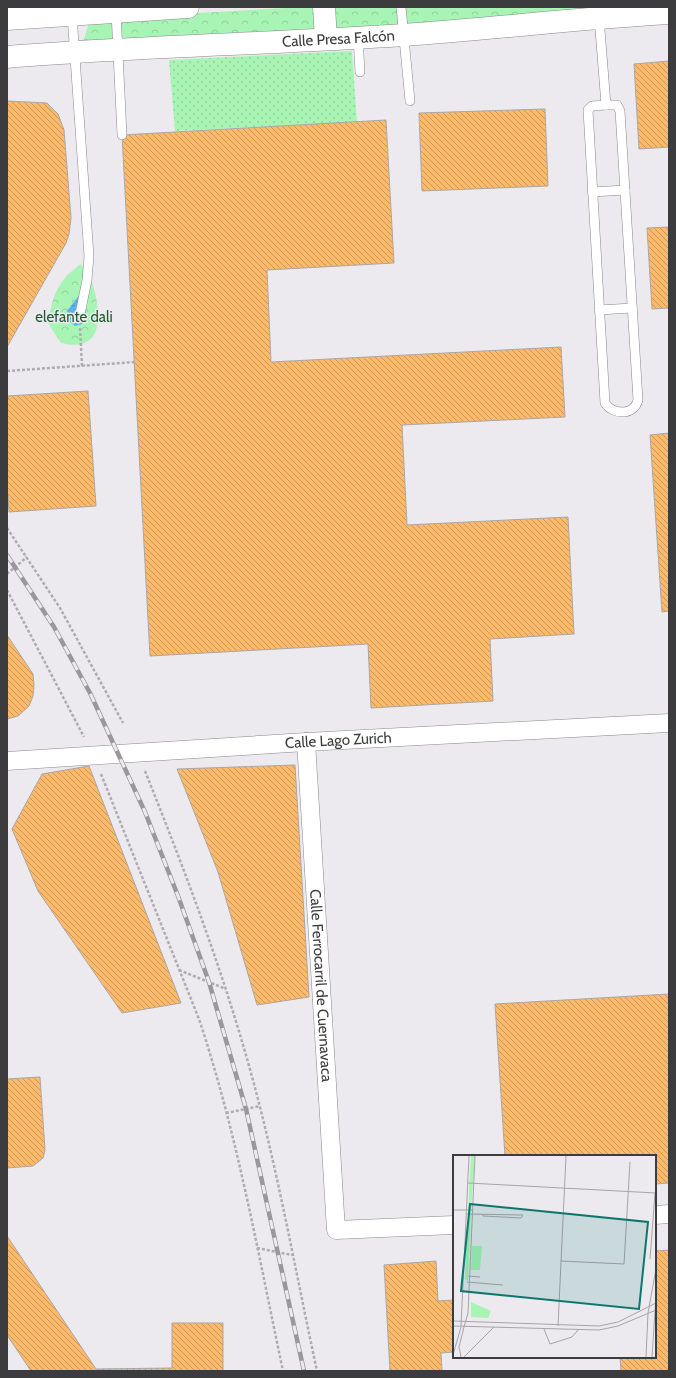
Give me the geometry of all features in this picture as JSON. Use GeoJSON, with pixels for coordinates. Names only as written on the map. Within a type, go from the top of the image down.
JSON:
{"type":"FeatureCollection","features":[{"type":"Feature","properties":{"kind":"street"},"geometry":{"type":"LineString","coordinates":[[7,19],[188,7]]}},
{"type":"Feature","properties":{"kind":"street"},"geometry":{"type":"LineString","coordinates":[[324,7],[326,39]]}},
{"type":"Feature","properties":{"kind":"street","name":"Calle Presa Falcón"},"geometry":{"type":"LineString","coordinates":[[7,57],[75,51],[404,35],[599,12],[626,11],[669,13]]}},
{"type":"Feature","properties":{"kind":"street","name":"Calle Lago Zurich"},"geometry":{"type":"LineString","coordinates":[[7,761],[306,742],[669,723]]}},
{"type":"Feature","properties":{"kind":"street","name":"Calle Ferrocarril de Cuernavaca"},"geometry":{"type":"LineString","coordinates":[[306,742],[336,1230],[453,1225]]}},
{"type":"Feature","properties":{"kind":"street"},"geometry":{"type":"LineString","coordinates":[[656,1215],[669,1214]]}},
{"type":"Feature","properties":{"kind":"lane"},"geometry":{"type":"LineString","coordinates":[[401,7],[410,100]]}},
{"type":"Feature","properties":{"kind":"lane"},"geometry":{"type":"LineString","coordinates":[[116,12],[122,135]]}},
{"type":"Feature","properties":{"kind":"lane"},"geometry":{"type":"LineString","coordinates":[[599,12],[606,105]]}},
{"type":"Feature","properties":{"kind":"lane"},"geometry":{"type":"LineString","coordinates":[[72,15],[89,256],[87,280],[80,314]]}},
{"type":"Feature","properties":{"kind":"lane"},"geometry":{"type":"LineString","coordinates":[[358,37],[360,72]]}},
{"type":"Feature","properties":{"kind":"lane"},"geometry":{"type":"LineString","coordinates":[[617,105],[620,111],[625,190],[638,400],[636,407],[631,411],[615,411],[609,408],[605,402],[588,110],[592,106],[617,105]]}},
{"type":"Feature","properties":{"kind":"lane"},"geometry":{"type":"LineString","coordinates":[[592,192],[625,190]]}},
{"type":"Feature","properties":{"kind":"lane"},"geometry":{"type":"LineString","coordinates":[[599,310],[632,308]]}},
{"type":"Feature","properties":{"kind":"path"},"geometry":{"type":"LineString","coordinates":[[80,314],[82,366]]}},
{"type":"Feature","properties":{"kind":"path"},"geometry":{"type":"LineString","coordinates":[[7,371],[135,362]]}},
{"type":"Feature","properties":{"kind":"path"},"geometry":{"type":"LineString","coordinates":[[7,528],[64,615],[123,723]]}},
{"type":"Feature","properties":{"kind":"path"},"geometry":{"type":"LineString","coordinates":[[7,574],[27,558]]}},
{"type":"Feature","properties":{"kind":"path"},"geometry":{"type":"LineString","coordinates":[[7,590],[80,728]]}},
{"type":"Feature","properties":{"kind":"path"},"geometry":{"type":"LineString","coordinates":[[144,769],[186,874],[226,989],[260,1106],[317,1371]]}},
{"type":"Feature","properties":{"kind":"path"},"geometry":{"type":"LineString","coordinates":[[100,772],[210,1052],[226,1113],[257,1248],[283,1371]]}},
{"type":"Feature","properties":{"kind":"path"},"geometry":{"type":"LineString","coordinates":[[179,970],[226,989]]}},
{"type":"Feature","properties":{"kind":"path"},"geometry":{"type":"LineString","coordinates":[[226,1113],[260,1106]]}},
{"type":"Feature","properties":{"kind":"path"},"geometry":{"type":"LineString","coordinates":[[257,1248],[292,1255]]}},
{"type":"Feature","properties":{"kind":"green space"},"geometry":{"type":"Polygon","coordinates":[[[304,7],[620,7],[620,15],[82,46],[90,19],[304,7]]]}},
{"type":"Feature","properties":{"kind":"green space"},"geometry":{"type":"Polygon","coordinates":[[[352,51],[357,122],[175,131],[169,60],[352,51]]]}},
{"type":"Feature","properties":{"kind":"green space","name":"elefante dali"},"geometry":{"type":"Polygon","coordinates":[[[81,264],[91,280],[98,306],[97,328],[93,336],[86,342],[75,345],[61,343],[48,323],[52,304],[57,289],[66,276],[81,264]]]}},
{"type":"Feature","properties":{"kind":"water","name":"elefante dali"},"geometry":{"type":"Polygon","coordinates":[[[85,288],[86,320],[82,324],[75,326],[67,320],[67,311],[85,288]]]}},
{"type":"Feature","properties":{"kind":"building"},"geometry":{"type":"Polygon","coordinates":[[[669,61],[669,147],[639,149],[634,64],[669,61]]]}},
{"type":"Feature","properties":{"kind":"building"},"geometry":{"type":"Polygon","coordinates":[[[7,101],[47,103],[58,114],[64,130],[71,218],[66,243],[7,347],[7,101]]]}},
{"type":"Feature","properties":{"kind":"building"},"geometry":{"type":"Polygon","coordinates":[[[545,109],[548,186],[422,191],[419,113],[545,109]]]}},
{"type":"Feature","properties":{"kind":"building"},"geometry":{"type":"Polygon","coordinates":[[[386,120],[394,263],[267,270],[271,362],[561,347],[565,417],[402,425],[407,525],[568,517],[574,634],[490,639],[493,701],[371,708],[368,644],[150,656],[122,135],[386,120]]]}},
{"type":"Feature","properties":{"kind":"building"},"geometry":{"type":"Polygon","coordinates":[[[669,227],[669,308],[652,309],[647,228],[669,227]]]}},
{"type":"Feature","properties":{"kind":"building"},"geometry":{"type":"Polygon","coordinates":[[[88,391],[96,506],[9,512],[7,484],[7,396],[88,391]]]}},
{"type":"Feature","properties":{"kind":"building"},"geometry":{"type":"Polygon","coordinates":[[[669,433],[669,611],[662,612],[650,435],[669,433]]]}},
{"type":"Feature","properties":{"kind":"building"},"geometry":{"type":"Polygon","coordinates":[[[7,635],[33,674],[34,685],[33,696],[29,706],[18,716],[7,719],[7,635]]]}},
{"type":"Feature","properties":{"kind":"building"},"geometry":{"type":"Polygon","coordinates":[[[295,765],[309,997],[257,1005],[218,872],[177,769],[295,765]]]}},
{"type":"Feature","properties":{"kind":"building"},"geometry":{"type":"Polygon","coordinates":[[[89,766],[181,1003],[122,1013],[38,891],[12,829],[42,774],[89,766]]]}},
{"type":"Feature","properties":{"kind":"building"},"geometry":{"type":"Polygon","coordinates":[[[669,994],[669,1183],[656,1184],[656,1155],[505,1155],[495,1004],[669,994]]]}},
{"type":"Feature","properties":{"kind":"building"},"geometry":{"type":"Polygon","coordinates":[[[40,1077],[45,1150],[43,1158],[33,1166],[7,1168],[7,1079],[40,1077]]]}},
{"type":"Feature","properties":{"kind":"building"},"geometry":{"type":"Polygon","coordinates":[[[7,1236],[96,1369],[172,1368],[172,1323],[223,1323],[223,1371],[31,1371],[7,1335],[7,1236]]]}},
{"type":"Feature","properties":{"kind":"building"},"geometry":{"type":"Polygon","coordinates":[[[669,1250],[669,1371],[621,1371],[620,1358],[656,1358],[656,1251],[669,1250]]]}},
{"type":"Feature","properties":{"kind":"building"},"geometry":{"type":"Polygon","coordinates":[[[436,1261],[438,1301],[453,1300],[453,1352],[441,1353],[442,1371],[390,1371],[384,1265],[436,1261]]]}},
{"type":"Feature","properties":{"kind":"railway"},"geometry":{"type":"LineString","coordinates":[[7,555],[54,627],[90,693],[145,812],[178,896],[209,982],[246,1109],[304,1371]]}}]}
